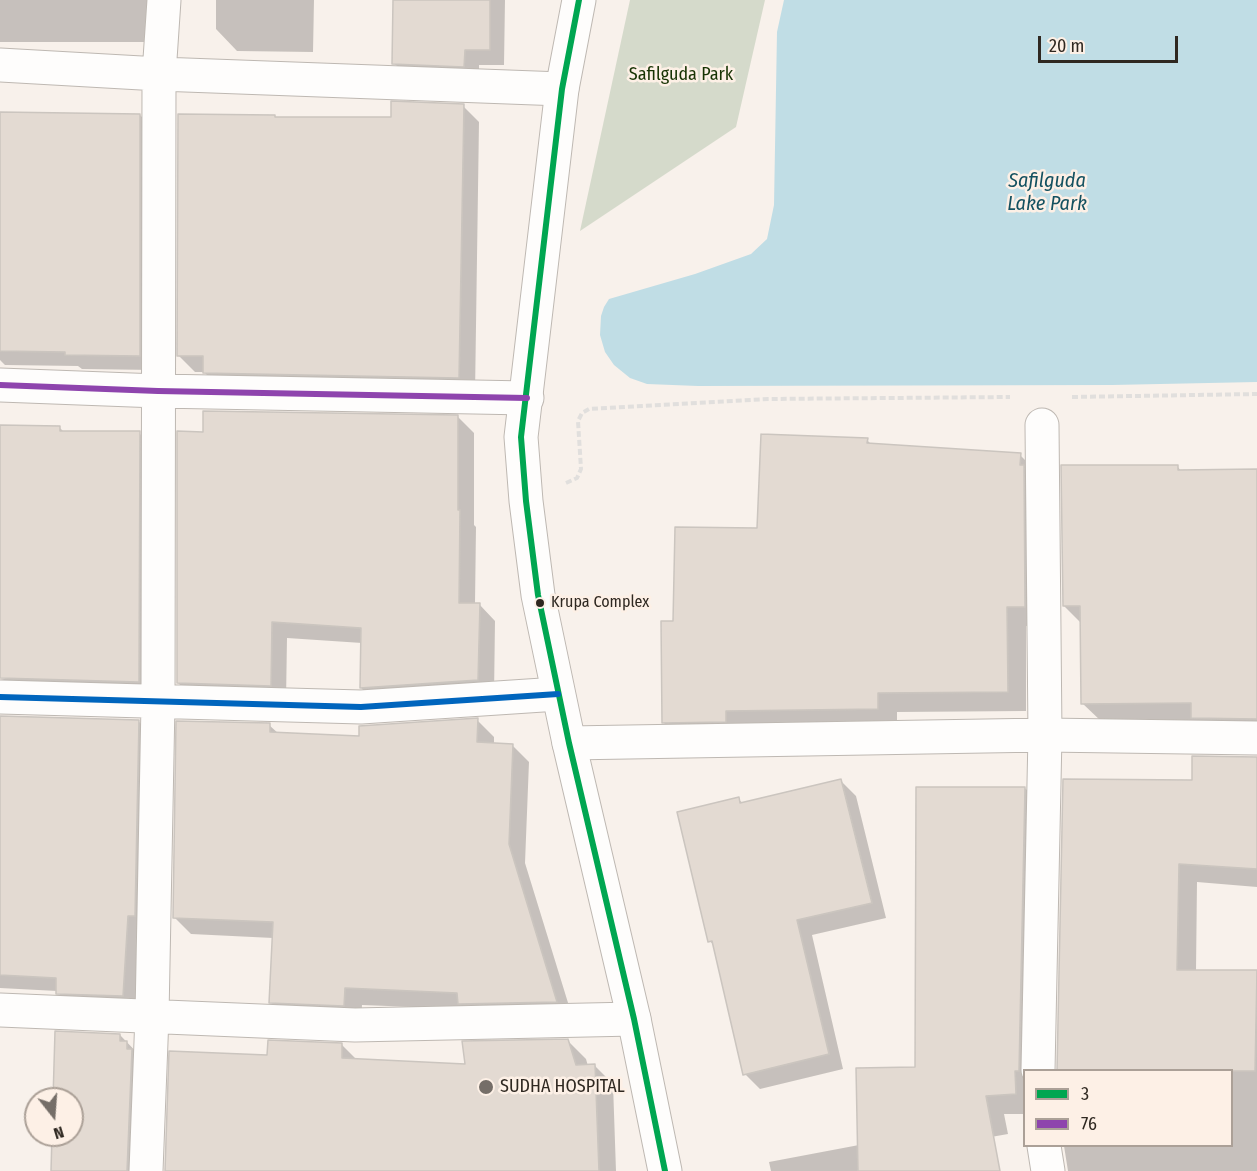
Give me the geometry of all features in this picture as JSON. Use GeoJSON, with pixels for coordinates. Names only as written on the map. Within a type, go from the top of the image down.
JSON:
{"type":"FeatureCollection","features":[{"type":"Feature","properties":{"kind":"street"},"geometry":{"type":"LineString","coordinates":[[146,1171],[152,1016],[158,703],[159,74],[164,0]]}},
{"type":"Feature","properties":{"kind":"street"},"geometry":{"type":"LineString","coordinates":[[579,0],[562,89],[521,437],[538,595],[569,744],[634,1019],[665,1171]]}},
{"type":"Feature","properties":{"kind":"street"},"geometry":{"type":"LineString","coordinates":[[0,65],[159,74],[562,89]]}},
{"type":"Feature","properties":{"kind":"street"},"geometry":{"type":"LineString","coordinates":[[0,385],[158,392],[526,398]]}},
{"type":"Feature","properties":{"kind":"street"},"geometry":{"type":"LineString","coordinates":[[1038,1069],[1045,735],[1042,425]]}},
{"type":"Feature","properties":{"kind":"street"},"geometry":{"type":"LineString","coordinates":[[0,697],[361,707],[558,694]]}},
{"type":"Feature","properties":{"kind":"street"},"geometry":{"type":"LineString","coordinates":[[569,744],[1045,735],[1257,738]]}},
{"type":"Feature","properties":{"kind":"street"},"geometry":{"type":"LineString","coordinates":[[0,1010],[355,1024],[634,1019]]}},
{"type":"Feature","properties":{"kind":"street"},"geometry":{"type":"LineString","coordinates":[[1044,1147],[1048,1171]]}},
{"type":"Feature","properties":{"kind":"path"},"geometry":{"type":"LineString","coordinates":[[1071,397],[1257,394]]}},
{"type":"Feature","properties":{"kind":"path"},"geometry":{"type":"LineString","coordinates":[[525,491],[570,483],[577,478],[581,469],[579,421],[582,413],[589,409],[768,399],[1012,397]]}},
{"type":"Feature","properties":{"kind":"green space","name":"Safilguda Park"},"geometry":{"type":"Polygon","coordinates":[[[630,0],[765,0],[736,127],[580,231],[630,0]]]}},
{"type":"Feature","properties":{"kind":"water","name":"Safilguda Lake Park"},"geometry":{"type":"Polygon","coordinates":[[[784,0],[1257,0],[1257,382],[1112,385],[698,386],[647,384],[630,378],[614,365],[605,352],[600,335],[601,316],[609,299],[695,274],[751,254],[767,239],[774,205],[777,32],[784,0]]]}},
{"type":"Feature","properties":{"kind":"building"},"geometry":{"type":"Polygon","coordinates":[[[393,0],[490,0],[490,50],[465,50],[464,67],[392,64],[393,0]]]}},
{"type":"Feature","properties":{"kind":"building"},"geometry":{"type":"Polygon","coordinates":[[[391,101],[464,104],[459,378],[203,373],[203,356],[177,356],[178,114],[391,117],[391,101]]]}},
{"type":"Feature","properties":{"kind":"building"},"geometry":{"type":"Polygon","coordinates":[[[0,112],[140,114],[140,356],[0,351],[0,112]]]}},
{"type":"Feature","properties":{"kind":"building"},"geometry":{"type":"Polygon","coordinates":[[[203,411],[458,415],[459,603],[480,603],[478,680],[360,688],[361,628],[272,622],[271,686],[177,683],[177,431],[203,432],[203,411]]]}},
{"type":"Feature","properties":{"kind":"building"},"geometry":{"type":"Polygon","coordinates":[[[0,425],[60,426],[60,431],[140,431],[139,682],[0,678],[0,425]]]}},
{"type":"Feature","properties":{"kind":"building"},"geometry":{"type":"Polygon","coordinates":[[[761,434],[868,438],[867,443],[1021,453],[1020,465],[1024,465],[1025,607],[1007,607],[1008,692],[878,693],[878,709],[726,711],[726,722],[662,723],[661,621],[673,621],[675,527],[757,528],[761,434]]]}},
{"type":"Feature","properties":{"kind":"building"},"geometry":{"type":"Polygon","coordinates":[[[1061,465],[1178,465],[1178,470],[1257,469],[1257,719],[1191,718],[1191,703],[1081,704],[1080,606],[1063,606],[1061,465]]]}},
{"type":"Feature","properties":{"kind":"building"},"geometry":{"type":"Polygon","coordinates":[[[0,716],[139,720],[135,916],[128,916],[123,996],[56,994],[56,978],[0,975],[0,716]]]}},
{"type":"Feature","properties":{"kind":"building"},"geometry":{"type":"Polygon","coordinates":[[[478,718],[477,742],[513,744],[509,844],[557,1002],[458,1004],[457,993],[345,988],[344,1006],[269,1003],[273,922],[173,918],[176,721],[270,723],[270,732],[359,736],[359,726],[478,718]]]}},
{"type":"Feature","properties":{"kind":"building"},"geometry":{"type":"Polygon","coordinates":[[[1192,756],[1257,757],[1257,869],[1179,864],[1177,970],[1257,970],[1255,1071],[1057,1069],[1063,779],[1192,780],[1192,756]]]}},
{"type":"Feature","properties":{"kind":"building"},"geometry":{"type":"Polygon","coordinates":[[[841,779],[872,903],[797,920],[829,1054],[743,1075],[712,941],[708,942],[677,812],[739,797],[740,803],[841,779]]]}},
{"type":"Feature","properties":{"kind":"building"},"geometry":{"type":"Polygon","coordinates":[[[916,787],[1025,787],[1019,1071],[1015,1071],[1016,1094],[986,1096],[1000,1171],[858,1171],[856,1068],[915,1067],[916,787]]]}},
{"type":"Feature","properties":{"kind":"building"},"geometry":{"type":"Polygon","coordinates":[[[55,1031],[120,1034],[120,1041],[127,1041],[127,1049],[132,1049],[127,1171],[51,1171],[52,1147],[84,1147],[84,1087],[53,1087],[55,1031]]]}},
{"type":"Feature","properties":{"kind":"building"},"geometry":{"type":"Polygon","coordinates":[[[568,1039],[576,1065],[595,1064],[599,1171],[165,1171],[169,1051],[267,1055],[268,1040],[342,1043],[342,1058],[465,1064],[462,1041],[568,1039]]]}},
{"type":"Feature","properties":{"kind":"transit line","name":"3"},"geometry":{"type":"LineString","coordinates":[[579,0],[562,89],[521,437],[526,501],[538,595],[569,743],[634,1019],[665,1171]]}},
{"type":"Feature","properties":{"kind":"transit line","name":"76"},"geometry":{"type":"LineString","coordinates":[[0,385],[158,391],[527,398]]}},
{"type":"Feature","properties":{"kind":"transit line"},"geometry":{"type":"LineString","coordinates":[[0,697],[361,707],[558,694]]}},
{"type":"Feature","properties":{"kind":"place","name":"Krupa Complex"},"geometry":{"type":"Point","coordinates":[540,603]}},
{"type":"Feature","properties":{"kind":"place","name":"SUDHA HOSPITAL"},"geometry":{"type":"Point","coordinates":[486,1087]}}]}
